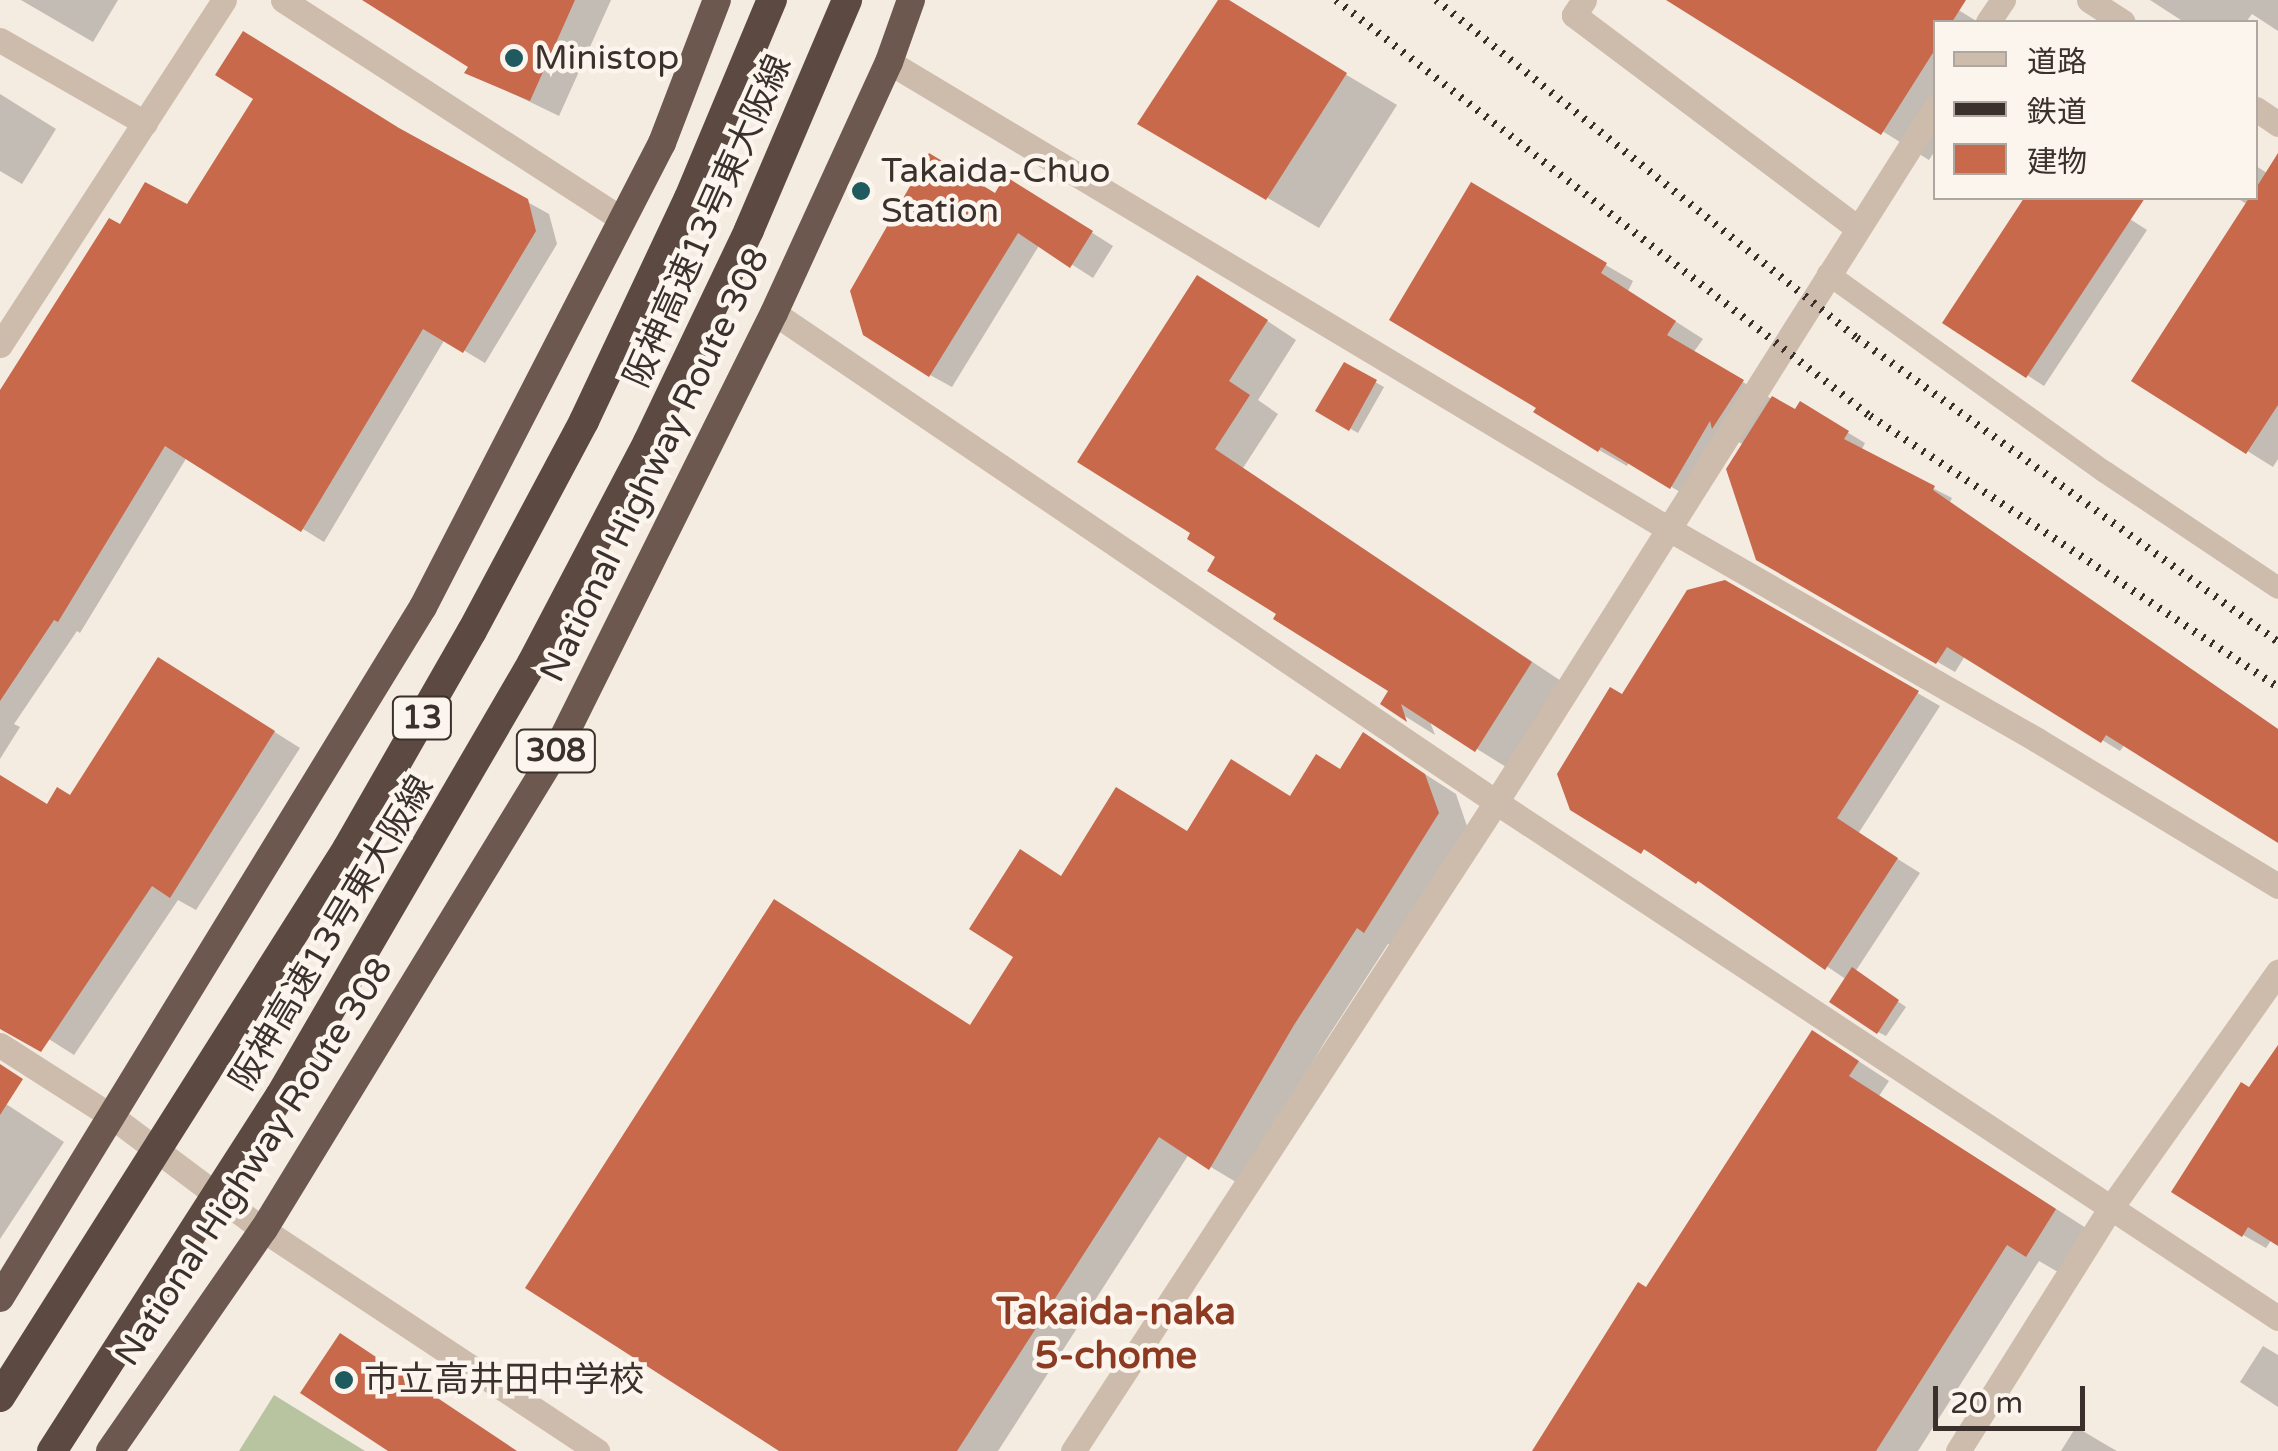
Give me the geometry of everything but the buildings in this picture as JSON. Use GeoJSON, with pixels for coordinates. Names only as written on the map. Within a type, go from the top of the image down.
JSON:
{"type":"FeatureCollection","features":[{"type":"Feature","properties":{"kind":"highway"},"geometry":{"type":"LineString","coordinates":[[0,1298],[114,1118],[423,607],[662,143],[717,0]]}},
{"type":"Feature","properties":{"kind":"highway","name":"阪神高速13号東大阪線"},"geometry":{"type":"LineString","coordinates":[[0,1398],[347,849],[472,631],[584,420],[689,198],[772,0]]}},
{"type":"Feature","properties":{"kind":"highway","name":"阪神高速13号東大阪線"},"geometry":{"type":"LineString","coordinates":[[52,1451],[289,1080],[532,664],[749,230],[847,0]]}},
{"type":"Feature","properties":{"kind":"highway","name":"National Highway Route 308"},"geometry":{"type":"LineString","coordinates":[[110,1451],[262,1230],[558,746],[774,313],[889,62],[911,0]]}},
{"type":"Feature","properties":{"kind":"street"},"geometry":{"type":"LineString","coordinates":[[0,345],[224,0]]}},
{"type":"Feature","properties":{"kind":"street"},"geometry":{"type":"LineString","coordinates":[[282,0],[623,220]]}},
{"type":"Feature","properties":{"kind":"street"},"geometry":{"type":"LineString","coordinates":[[1584,0],[1574,15],[1858,228]]}},
{"type":"Feature","properties":{"kind":"street"},"geometry":{"type":"LineString","coordinates":[[2089,0],[2120,20]]}},
{"type":"Feature","properties":{"kind":"street"},"geometry":{"type":"LineString","coordinates":[[0,40],[145,124]]}},
{"type":"Feature","properties":{"kind":"street"},"geometry":{"type":"LineString","coordinates":[[889,62],[1667,528],[2037,740],[2278,886]]}},
{"type":"Feature","properties":{"kind":"street"},"geometry":{"type":"LineString","coordinates":[[1073,1451],[1496,802],[1933,111]]}},
{"type":"Feature","properties":{"kind":"street"},"geometry":{"type":"LineString","coordinates":[[774,313],[1496,802],[2278,1318]]}},
{"type":"Feature","properties":{"kind":"street"},"geometry":{"type":"LineString","coordinates":[[1958,1451],[2110,1208],[2278,972]]}},
{"type":"Feature","properties":{"kind":"street"},"geometry":{"type":"LineString","coordinates":[[0,1045],[114,1118],[262,1230],[597,1451]]}},
{"type":"Feature","properties":{"kind":"lane"},"geometry":{"type":"LineString","coordinates":[[1828,274],[2104,472],[2278,588]]}},
{"type":"Feature","properties":{"kind":"green space"},"geometry":{"type":"Polygon","coordinates":[[[274,1395],[365,1451],[239,1451],[274,1395]]]}},
{"type":"Feature","properties":{"kind":"railway"},"geometry":{"type":"LineString","coordinates":[[1336,0],[1870,416],[2278,687]]}},
{"type":"Feature","properties":{"kind":"railway"},"geometry":{"type":"LineString","coordinates":[[1436,0],[1857,338],[2278,642]]}},
{"type":"Feature","properties":{"kind":"place","name":"Ministop"},"geometry":{"type":"Point","coordinates":[514,58]}},
{"type":"Feature","properties":{"kind":"place","name":"Takaida-Chuo Station"},"geometry":{"type":"Point","coordinates":[861,191]}},
{"type":"Feature","properties":{"kind":"place","name":"市立高井田中学校"},"geometry":{"type":"Point","coordinates":[344,1380]}},
{"type":"Feature","properties":{"kind":"district","name":"Takaida-naka 5-chome"},"geometry":{"type":"Point","coordinates":[1116,1335]}}]}
